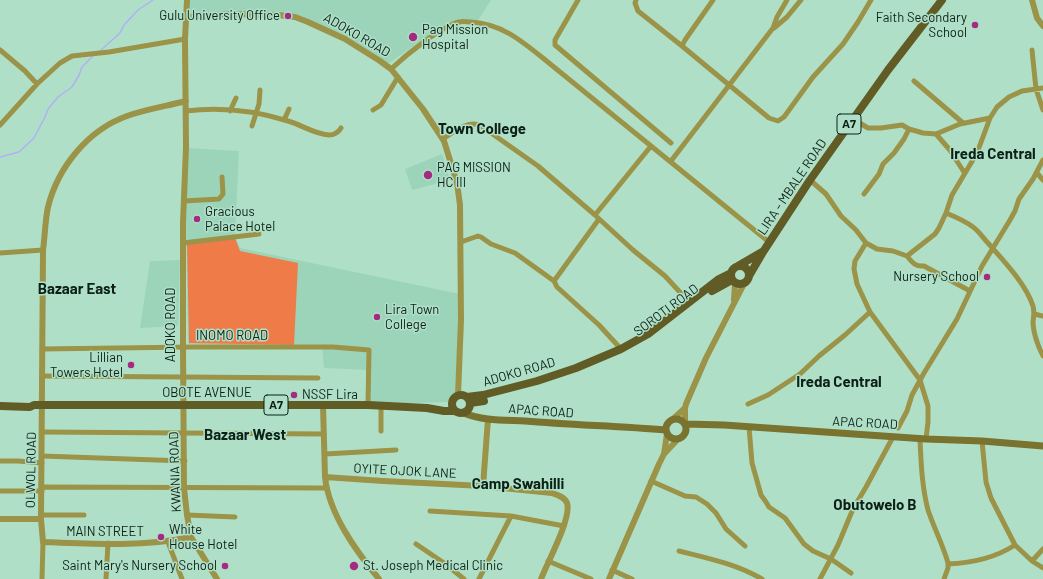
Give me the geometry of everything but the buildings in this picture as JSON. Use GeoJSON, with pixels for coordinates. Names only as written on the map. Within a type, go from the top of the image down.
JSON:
{"type":"FeatureCollection","features":[{"type":"Feature","properties":{"kind":"main road","name":"LIRA - MBALE ROAD"},"geometry":{"type":"LineString","coordinates":[[763,252],[810,180],[853,119],[888,70],[942,0]]}},
{"type":"Feature","properties":{"kind":"main road","name":"A7"},"geometry":{"type":"LineString","coordinates":[[733,278],[734,268],[763,252]]}},
{"type":"Feature","properties":{"kind":"main road","name":"A7"},"geometry":{"type":"LineString","coordinates":[[733,278],[740,284],[747,279],[763,252]]}},
{"type":"Feature","properties":{"kind":"main road"},"geometry":{"type":"LineString","coordinates":[[738,266],[746,268],[747,279]]}},
{"type":"Feature","properties":{"kind":"main road","name":"A7"},"geometry":{"type":"LineString","coordinates":[[721,282],[733,278]]}},
{"type":"Feature","properties":{"kind":"main road","name":"SOROTI ROAD"},"geometry":{"type":"LineString","coordinates":[[622,352],[721,282]]}},
{"type":"Feature","properties":{"kind":"main road","name":"SOROTI ROAD"},"geometry":{"type":"LineString","coordinates":[[622,352],[650,339],[721,282]]}},
{"type":"Feature","properties":{"kind":"main road","name":"ADOKO ROAD"},"geometry":{"type":"LineString","coordinates":[[469,400],[577,370],[622,352]]}},
{"type":"Feature","properties":{"kind":"main road","name":"A7"},"geometry":{"type":"LineString","coordinates":[[458,395],[461,395],[469,400]]}},
{"type":"Feature","properties":{"kind":"main road"},"geometry":{"type":"LineString","coordinates":[[453,408],[453,399],[458,395]]}},
{"type":"Feature","properties":{"kind":"main road"},"geometry":{"type":"LineString","coordinates":[[464,413],[469,409],[469,400]]}},
{"type":"Feature","properties":{"kind":"main road","name":"OBOTE AVENUE"},"geometry":{"type":"LineString","coordinates":[[0,403],[30,403],[38,405]]}},
{"type":"Feature","properties":{"kind":"main road","name":"OBOTE AVENUE"},"geometry":{"type":"LineString","coordinates":[[0,406],[381,405],[453,408]]}},
{"type":"Feature","properties":{"kind":"main road","name":"A7"},"geometry":{"type":"LineString","coordinates":[[453,408],[458,413],[464,413]]}},
{"type":"Feature","properties":{"kind":"main road","name":"APAC ROAD"},"geometry":{"type":"LineString","coordinates":[[464,413],[470,416],[488,419],[589,426],[645,427],[666,432]]}},
{"type":"Feature","properties":{"kind":"main road"},"geometry":{"type":"LineString","coordinates":[[673,419],[680,419],[686,424],[684,434],[679,438],[672,438],[666,432],[667,423],[673,419]]}},
{"type":"Feature","properties":{"kind":"main road","name":"APAC ROAD"},"geometry":{"type":"LineString","coordinates":[[686,424],[923,439],[982,441],[1043,446]]}},
{"type":"Feature","properties":{"kind":"street"},"geometry":{"type":"LineString","coordinates":[[186,17],[187,0]]}},
{"type":"Feature","properties":{"kind":"street"},"geometry":{"type":"LineString","coordinates":[[578,0],[555,40],[556,45],[671,143]]}},
{"type":"Feature","properties":{"kind":"street"},"geometry":{"type":"LineString","coordinates":[[682,46],[713,0]]}},
{"type":"Feature","properties":{"kind":"street"},"geometry":{"type":"LineString","coordinates":[[773,28],[777,17],[787,0]]}},
{"type":"Feature","properties":{"kind":"street"},"geometry":{"type":"LineString","coordinates":[[671,161],[773,28],[787,17],[801,0]]}},
{"type":"Feature","properties":{"kind":"street"},"geometry":{"type":"LineString","coordinates":[[634,1],[638,11],[769,118],[778,121],[784,117],[813,77],[843,44],[871,0]]}},
{"type":"Feature","properties":{"kind":"street"},"geometry":{"type":"LineString","coordinates":[[1032,0],[1037,18],[1043,26]]}},
{"type":"Feature","properties":{"kind":"street","name":"ADOKO ROAD"},"geometry":{"type":"LineString","coordinates":[[184,405],[183,347],[186,17],[232,14],[278,15],[295,18],[308,22],[345,39],[370,54],[398,77],[414,97],[443,139],[457,183],[460,205],[461,320],[458,395]]}},
{"type":"Feature","properties":{"kind":"street"},"geometry":{"type":"LineString","coordinates":[[390,69],[444,28],[460,22],[484,23],[497,27],[517,38],[671,161],[769,242]]}},
{"type":"Feature","properties":{"kind":"street"},"geometry":{"type":"LineString","coordinates":[[0,126],[37,84],[60,62],[72,56],[109,52],[185,39]]}},
{"type":"Feature","properties":{"kind":"street"},"geometry":{"type":"LineString","coordinates":[[0,50],[25,71],[37,84]]}},
{"type":"Feature","properties":{"kind":"street"},"geometry":{"type":"LineString","coordinates":[[1032,50],[1036,89],[1043,110]]}},
{"type":"Feature","properties":{"kind":"street"},"geometry":{"type":"LineString","coordinates":[[373,110],[380,105],[398,77]]}},
{"type":"Feature","properties":{"kind":"street"},"geometry":{"type":"LineString","coordinates":[[914,81],[964,123]]}},
{"type":"Feature","properties":{"kind":"street"},"geometry":{"type":"LineString","coordinates":[[907,256],[935,234],[939,228],[952,195],[964,172],[977,153],[990,118],[997,107],[1009,97],[1022,91],[1043,88]]}},
{"type":"Feature","properties":{"kind":"street"},"geometry":{"type":"LineString","coordinates":[[252,126],[256,114],[260,90]]}},
{"type":"Feature","properties":{"kind":"street"},"geometry":{"type":"LineString","coordinates":[[230,111],[236,98]]}},
{"type":"Feature","properties":{"kind":"street"},"geometry":{"type":"LineString","coordinates":[[38,405],[42,376],[43,250],[51,196],[62,174],[83,144],[106,126],[126,116],[186,101]]}},
{"type":"Feature","properties":{"kind":"street"},"geometry":{"type":"LineString","coordinates":[[284,120],[288,109]]}},
{"type":"Feature","properties":{"kind":"street"},"geometry":{"type":"LineString","coordinates":[[186,111],[230,111],[256,114],[284,120],[321,134],[334,135],[341,128]]}},
{"type":"Feature","properties":{"kind":"street"},"geometry":{"type":"LineString","coordinates":[[853,119],[868,128],[902,125],[909,130],[936,134],[952,126],[990,118]]}},
{"type":"Feature","properties":{"kind":"street"},"geometry":{"type":"LineString","coordinates":[[443,139],[457,129],[476,124],[480,126],[538,166],[633,250],[665,276],[690,303]]}},
{"type":"Feature","properties":{"kind":"street"},"geometry":{"type":"LineString","coordinates":[[864,194],[879,174],[883,164],[894,154],[909,130]]}},
{"type":"Feature","properties":{"kind":"street"},"geometry":{"type":"LineString","coordinates":[[936,134],[949,149],[964,172]]}},
{"type":"Feature","properties":{"kind":"street"},"geometry":{"type":"LineString","coordinates":[[595,215],[651,146]]}},
{"type":"Feature","properties":{"kind":"street"},"geometry":{"type":"LineString","coordinates":[[898,428],[920,380],[958,319],[982,266],[1013,216],[1019,199],[1043,160]]}},
{"type":"Feature","properties":{"kind":"street"},"geometry":{"type":"LineString","coordinates":[[1036,172],[1043,180]]}},
{"type":"Feature","properties":{"kind":"street"},"geometry":{"type":"LineString","coordinates":[[184,201],[219,199],[223,194],[222,177]]}},
{"type":"Feature","properties":{"kind":"street"},"geometry":{"type":"LineString","coordinates":[[810,180],[826,194],[841,216],[856,230],[866,243],[877,249],[893,251],[907,256],[918,266],[924,266],[970,292]]}},
{"type":"Feature","properties":{"kind":"street"},"geometry":{"type":"LineString","coordinates":[[946,213],[975,228],[1020,282],[1029,296],[1034,314],[1033,322],[1037,343],[1043,356]]}},
{"type":"Feature","properties":{"kind":"street"},"geometry":{"type":"LineString","coordinates":[[554,281],[599,219]]}},
{"type":"Feature","properties":{"kind":"street"},"geometry":{"type":"LineString","coordinates":[[184,243],[259,234]]}},
{"type":"Feature","properties":{"kind":"street"},"geometry":{"type":"LineString","coordinates":[[461,242],[478,236],[491,244],[515,253],[554,281],[557,287],[599,325],[622,352]]}},
{"type":"Feature","properties":{"kind":"street"},"geometry":{"type":"LineString","coordinates":[[866,243],[856,260],[854,269],[857,284],[870,312],[920,380],[928,406],[928,422],[923,439],[921,475],[925,498],[948,564],[944,579]]}},
{"type":"Feature","properties":{"kind":"street"},"geometry":{"type":"LineString","coordinates":[[0,253],[43,250]]}},
{"type":"Feature","properties":{"kind":"street"},"geometry":{"type":"LineString","coordinates":[[733,278],[734,302]]}},
{"type":"Feature","properties":{"kind":"street"},"geometry":{"type":"LineString","coordinates":[[673,419],[685,408],[706,358],[747,279]]}},
{"type":"Feature","properties":{"kind":"street"},"geometry":{"type":"LineString","coordinates":[[748,404],[768,395],[800,374],[870,312]]}},
{"type":"Feature","properties":{"kind":"street"},"geometry":{"type":"LineString","coordinates":[[1034,314],[1043,316]]}},
{"type":"Feature","properties":{"kind":"street","name":"INOMO ROAD"},"geometry":{"type":"LineString","coordinates":[[42,349],[333,347],[369,350],[368,405]]}},
{"type":"Feature","properties":{"kind":"street"},"geometry":{"type":"LineString","coordinates":[[42,376],[318,378]]}},
{"type":"Feature","properties":{"kind":"street","name":"OLWOL ROAD"},"geometry":{"type":"LineString","coordinates":[[0,519],[41,517],[42,432],[38,405]]}},
{"type":"Feature","properties":{"kind":"street","name":"KWANIA ROAD"},"geometry":{"type":"LineString","coordinates":[[184,405],[184,488],[191,537]]}},
{"type":"Feature","properties":{"kind":"street"},"geometry":{"type":"LineString","coordinates":[[323,405],[326,488],[341,524],[355,547],[379,579]]}},
{"type":"Feature","properties":{"kind":"street"},"geometry":{"type":"LineString","coordinates":[[381,405],[381,431]]}},
{"type":"Feature","properties":{"kind":"street"},"geometry":{"type":"LineString","coordinates":[[685,408],[686,424]]}},
{"type":"Feature","properties":{"kind":"street"},"geometry":{"type":"LineString","coordinates":[[483,486],[488,419]]}},
{"type":"Feature","properties":{"kind":"street"},"geometry":{"type":"LineString","coordinates":[[749,427],[752,463],[760,490],[769,507],[785,518],[804,544],[813,551],[831,559],[851,573]]}},
{"type":"Feature","properties":{"kind":"street"},"geometry":{"type":"LineString","coordinates":[[42,432],[324,434]]}},
{"type":"Feature","properties":{"kind":"street"},"geometry":{"type":"LineString","coordinates":[[664,454],[666,432]]}},
{"type":"Feature","properties":{"kind":"street"},"geometry":{"type":"LineString","coordinates":[[820,579],[831,559],[853,509],[866,488],[892,437]]}},
{"type":"Feature","properties":{"kind":"street"},"geometry":{"type":"LineString","coordinates":[[609,579],[664,454],[679,438]]}},
{"type":"Feature","properties":{"kind":"street"},"geometry":{"type":"LineString","coordinates":[[982,441],[988,492],[1015,545],[1032,561],[1043,568]]}},
{"type":"Feature","properties":{"kind":"street"},"geometry":{"type":"LineString","coordinates":[[325,454],[396,450]]}},
{"type":"Feature","properties":{"kind":"street"},"geometry":{"type":"LineString","coordinates":[[42,456],[185,461]]}},
{"type":"Feature","properties":{"kind":"street"},"geometry":{"type":"LineString","coordinates":[[0,461],[42,463]]}},
{"type":"Feature","properties":{"kind":"street","name":"OYITE OJOK LANE"},"geometry":{"type":"LineString","coordinates":[[325,477],[483,486],[552,493],[562,497],[567,503],[568,513],[564,526],[541,579]]}},
{"type":"Feature","properties":{"kind":"street"},"geometry":{"type":"LineString","coordinates":[[651,481],[685,496],[696,497],[707,504],[726,529],[745,546]]}},
{"type":"Feature","properties":{"kind":"street"},"geometry":{"type":"LineString","coordinates":[[0,491],[42,489],[326,488]]}},
{"type":"Feature","properties":{"kind":"street"},"geometry":{"type":"LineString","coordinates":[[430,511],[511,516],[564,526]]}},
{"type":"Feature","properties":{"kind":"street"},"geometry":{"type":"LineString","coordinates":[[42,579],[43,542],[41,517],[84,515]]}},
{"type":"Feature","properties":{"kind":"street"},"geometry":{"type":"LineString","coordinates":[[187,515],[235,517]]}},
{"type":"Feature","properties":{"kind":"street"},"geometry":{"type":"LineString","coordinates":[[479,579],[511,516]]}},
{"type":"Feature","properties":{"kind":"street"},"geometry":{"type":"LineString","coordinates":[[191,537],[217,579]]}},
{"type":"Feature","properties":{"kind":"street","name":"MAIN STREET"},"geometry":{"type":"LineString","coordinates":[[43,542],[168,542],[191,537]]}},
{"type":"Feature","properties":{"kind":"street"},"geometry":{"type":"LineString","coordinates":[[168,542],[182,579]]}},
{"type":"Feature","properties":{"kind":"street"},"geometry":{"type":"LineString","coordinates":[[106,579],[108,543]]}},
{"type":"Feature","properties":{"kind":"street"},"geometry":{"type":"LineString","coordinates":[[416,544],[464,579]]}},
{"type":"Feature","properties":{"kind":"street"},"geometry":{"type":"LineString","coordinates":[[948,564],[977,562],[1004,552],[1015,545]]}},
{"type":"Feature","properties":{"kind":"street"},"geometry":{"type":"LineString","coordinates":[[1032,561],[1043,549]]}},
{"type":"Feature","properties":{"kind":"street"},"geometry":{"type":"LineString","coordinates":[[679,551],[721,562],[746,571],[762,579]]}},
{"type":"Feature","properties":{"kind":"street"},"geometry":{"type":"LineString","coordinates":[[548,561],[591,579]]}},
{"type":"Feature","properties":{"kind":"street"},"geometry":{"type":"LineString","coordinates":[[612,570],[632,579]]}},
{"type":"Feature","properties":{"kind":"shaded area"},"geometry":{"type":"Polygon","coordinates":[[[188,0],[491,0],[477,22],[448,22],[386,65],[344,40],[295,19],[258,16],[188,18],[188,0]]]}},
{"type":"Feature","properties":{"kind":"shaded area"},"geometry":{"type":"Polygon","coordinates":[[[188,148],[239,151],[235,235],[240,248],[460,294],[455,398],[450,402],[369,404],[368,370],[324,368],[322,346],[188,344],[186,223],[188,148]]]}},
{"type":"Feature","properties":{"kind":"shaded area","name":"PAG MISSION HC III"},"geometry":{"type":"Polygon","coordinates":[[[442,154],[450,180],[412,190],[405,169],[442,154]]]}},
{"type":"Feature","properties":{"kind":"shaded area"},"geometry":{"type":"Polygon","coordinates":[[[235,238],[240,251],[298,263],[294,345],[189,343],[187,243],[235,238]]]}},
{"type":"Feature","properties":{"kind":"shaded area"},"geometry":{"type":"Polygon","coordinates":[[[180,260],[178,326],[140,328],[150,261],[180,260]]]}},
{"type":"Feature","properties":{"kind":"waterway"},"geometry":{"type":"LineString","coordinates":[[101,50],[120,33],[124,25],[138,10],[153,0]]}},
{"type":"Feature","properties":{"kind":"waterway"},"geometry":{"type":"LineString","coordinates":[[0,157],[19,152],[34,138],[48,109],[58,97],[72,87],[82,67],[93,56]]}},
{"type":"Feature","properties":{"kind":"place","name":"Gulu University Office"},"geometry":{"type":"Point","coordinates":[288,16]}},
{"type":"Feature","properties":{"kind":"place","name":"Faith Secondary School"},"geometry":{"type":"Point","coordinates":[975,25]}},
{"type":"Feature","properties":{"kind":"place","name":"Pag Mission Hospital"},"geometry":{"type":"Point","coordinates":[413,37]}},
{"type":"Feature","properties":{"kind":"place","name":"PAG MISSION HC III"},"geometry":{"type":"Point","coordinates":[428,175]}},
{"type":"Feature","properties":{"kind":"place","name":"Gracious Palace Hotel"},"geometry":{"type":"Point","coordinates":[197,219]}},
{"type":"Feature","properties":{"kind":"place","name":"Nursery School"},"geometry":{"type":"Point","coordinates":[987,277]}},
{"type":"Feature","properties":{"kind":"place","name":"Lira Town College"},"geometry":{"type":"Point","coordinates":[377,317]}},
{"type":"Feature","properties":{"kind":"place","name":"Lillian Towers Hotel"},"geometry":{"type":"Point","coordinates":[131,365]}},
{"type":"Feature","properties":{"kind":"place","name":"NSSF Lira"},"geometry":{"type":"Point","coordinates":[294,395]}},
{"type":"Feature","properties":{"kind":"place","name":"White House Hotel"},"geometry":{"type":"Point","coordinates":[161,537]}},
{"type":"Feature","properties":{"kind":"place","name":"Saint Mary's Nursery School"},"geometry":{"type":"Point","coordinates":[225,566]}},
{"type":"Feature","properties":{"kind":"place","name":"St. Joseph Medical Clinic"},"geometry":{"type":"Point","coordinates":[354,566]}},
{"type":"Feature","properties":{"kind":"district","name":"Town College"},"geometry":{"type":"Point","coordinates":[482,129]}},
{"type":"Feature","properties":{"kind":"district","name":"Ireda Central"},"geometry":{"type":"Point","coordinates":[993,154]}},
{"type":"Feature","properties":{"kind":"district","name":"Bazaar East"},"geometry":{"type":"Point","coordinates":[77,289]}},
{"type":"Feature","properties":{"kind":"district","name":"Ireda Central"},"geometry":{"type":"Point","coordinates":[839,382]}},
{"type":"Feature","properties":{"kind":"district","name":"Bazaar West"},"geometry":{"type":"Point","coordinates":[245,435]}},
{"type":"Feature","properties":{"kind":"district","name":"Camp Swahilli"},"geometry":{"type":"Point","coordinates":[518,484]}},
{"type":"Feature","properties":{"kind":"district","name":"Obutowelo B"},"geometry":{"type":"Point","coordinates":[875,505]}}]}
